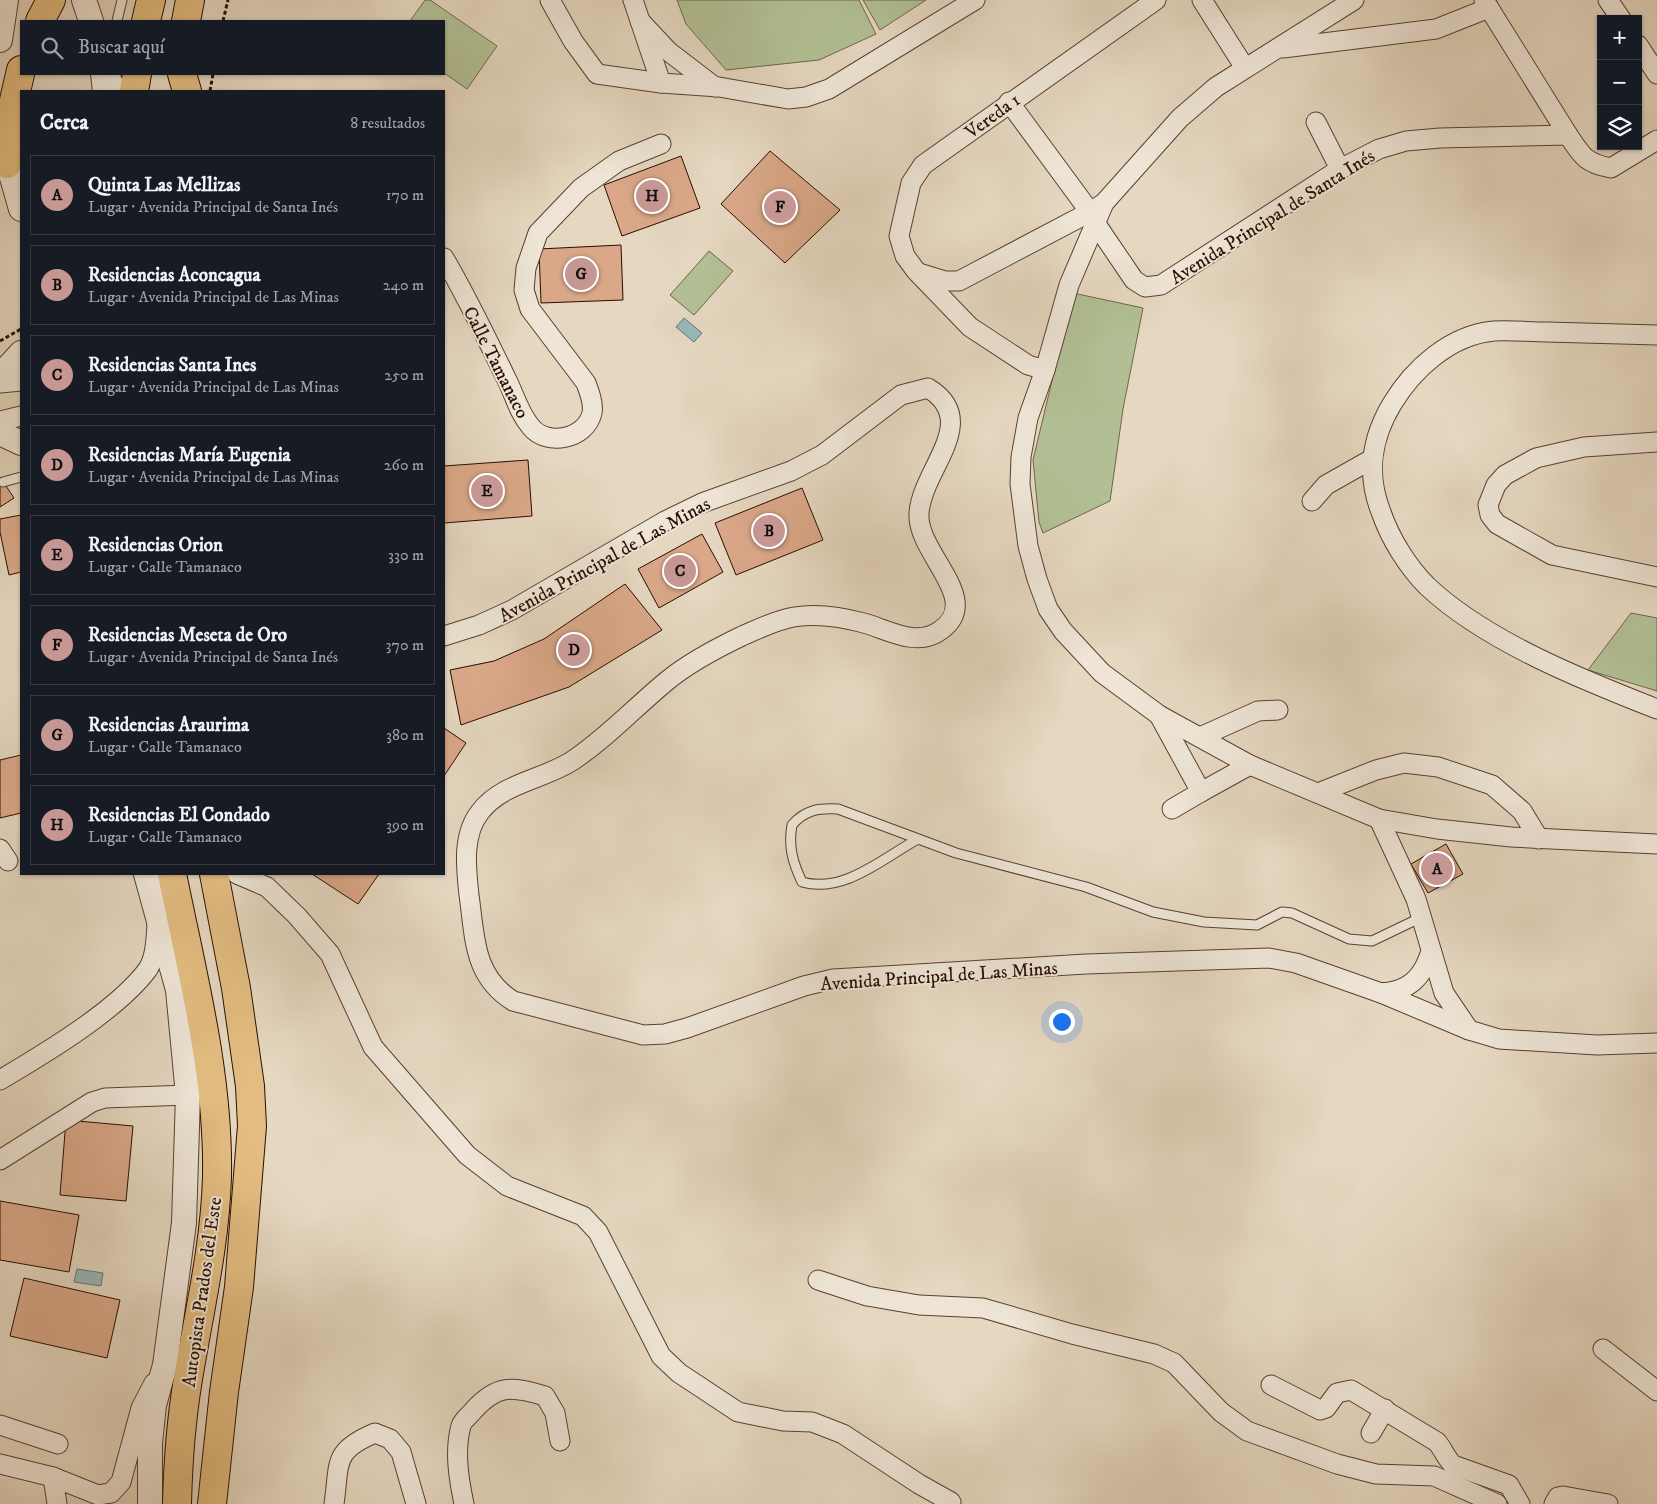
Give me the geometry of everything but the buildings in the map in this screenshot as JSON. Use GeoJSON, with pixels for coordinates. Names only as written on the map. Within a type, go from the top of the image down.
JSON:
{"type":"FeatureCollection","features":[{"type":"Feature","properties":{"kind":"highway"},"geometry":{"type":"LineString","coordinates":[[41,20],[51,0]]}},
{"type":"Feature","properties":{"kind":"highway"},"geometry":{"type":"LineString","coordinates":[[56,20],[66,0]]}},
{"type":"Feature","properties":{"kind":"highway"},"geometry":{"type":"LineString","coordinates":[[146,20],[151,0]]}},
{"type":"Feature","properties":{"kind":"highway"},"geometry":{"type":"LineString","coordinates":[[186,20],[190,0]]}},
{"type":"Feature","properties":{"kind":"highway"},"geometry":{"type":"LineString","coordinates":[[7,164],[12,109],[20,74]]}},
{"type":"Feature","properties":{"kind":"highway"},"geometry":{"type":"LineString","coordinates":[[31,90],[35,75]]}},
{"type":"Feature","properties":{"kind":"highway"},"geometry":{"type":"LineString","coordinates":[[134,90],[137,75]]}},
{"type":"Feature","properties":{"kind":"highway"},"geometry":{"type":"LineString","coordinates":[[172,90],[176,75]]}},
{"type":"Feature","properties":{"kind":"highway"},"geometry":{"type":"LineString","coordinates":[[182,75],[187,90]]}},
{"type":"Feature","properties":{"kind":"highway","name":"Autopista Prados del Este"},"geometry":{"type":"LineString","coordinates":[[172,875],[198,1008],[214,1107],[217,1176],[214,1228],[188,1382],[178,1459],[177,1504]]}},
{"type":"Feature","properties":{"kind":"highway","name":"Autopista Prados del Este"},"geometry":{"type":"LineString","coordinates":[[212,1504],[224,1392],[240,1287],[252,1126],[250,1086],[238,997],[214,875]]}},
{"type":"Feature","properties":{"kind":"street"},"geometry":{"type":"LineString","coordinates":[[0,40],[6,0]]}},
{"type":"Feature","properties":{"kind":"street"},"geometry":{"type":"LineString","coordinates":[[84,0],[91,20]]}},
{"type":"Feature","properties":{"kind":"street"},"geometry":{"type":"LineString","coordinates":[[550,0],[573,41],[597,74],[661,84],[715,87],[788,99],[806,97],[829,89],[975,0]]}},
{"type":"Feature","properties":{"kind":"street"},"geometry":{"type":"LineString","coordinates":[[633,0],[661,84]]}},
{"type":"Feature","properties":{"kind":"street","name":"Vereda 1"},"geometry":{"type":"LineString","coordinates":[[1045,370],[1028,365],[970,327],[916,271],[905,256],[899,236],[911,183],[923,164],[1156,0]]}},
{"type":"Feature","properties":{"kind":"street"},"geometry":{"type":"LineString","coordinates":[[1202,0],[1245,68]]}},
{"type":"Feature","properties":{"kind":"street"},"geometry":{"type":"LineString","coordinates":[[1354,0],[1216,87],[1180,118],[1097,213],[1069,286],[1045,370],[1028,418],[1021,466],[1023,514],[1028,546],[1048,609],[1083,654],[1123,690],[1159,715],[1250,765],[1379,819],[1437,829],[1539,840],[1657,844]]}},
{"type":"Feature","properties":{"kind":"street"},"geometry":{"type":"LineString","coordinates":[[1608,0],[1618,15]]}},
{"type":"Feature","properties":{"kind":"street"},"geometry":{"type":"LineString","coordinates":[[1279,48],[1436,29],[1486,4],[1584,159],[1596,165],[1611,168],[1657,140]]}},
{"type":"Feature","properties":{"kind":"street"},"geometry":{"type":"LineString","coordinates":[[640,21],[668,51],[715,87]]}},
{"type":"Feature","properties":{"kind":"street"},"geometry":{"type":"LineString","coordinates":[[1642,51],[1657,74]]}},
{"type":"Feature","properties":{"kind":"street"},"geometry":{"type":"LineString","coordinates":[[103,75],[104,90]]}},
{"type":"Feature","properties":{"kind":"street","name":"Avenida Principal de Santa Inés"},"geometry":{"type":"LineString","coordinates":[[1009,102],[1097,213],[1134,280],[1146,287],[1162,285],[1340,170],[1379,148],[1406,141],[1440,138],[1568,135]]}},
{"type":"Feature","properties":{"kind":"street"},"geometry":{"type":"LineString","coordinates":[[1316,122],[1340,170]]}},
{"type":"Feature","properties":{"kind":"street"},"geometry":{"type":"LineString","coordinates":[[0,129],[7,164],[20,206]]}},
{"type":"Feature","properties":{"kind":"street","name":"Calle Tamanaco"},"geometry":{"type":"LineString","coordinates":[[445,260],[508,381],[522,414],[532,429],[548,438],[560,439],[575,434],[586,425],[592,412],[591,397],[586,383],[530,309],[524,290],[526,268],[538,233],[581,188],[619,161],[661,144]]}},
{"type":"Feature","properties":{"kind":"street"},"geometry":{"type":"LineString","coordinates":[[916,271],[945,281],[959,281],[1097,213]]}},
{"type":"Feature","properties":{"kind":"street"},"geometry":{"type":"LineString","coordinates":[[1657,335],[1493,331],[1466,339],[1442,351],[1418,368],[1402,387],[1388,410],[1378,436],[1372,459],[1371,476],[1376,499],[1384,521],[1406,561],[1427,585],[1454,608],[1497,635],[1582,680],[1657,709]]}},
{"type":"Feature","properties":{"kind":"street"},"geometry":{"type":"LineString","coordinates":[[0,376],[20,354]]}},
{"type":"Feature","properties":{"kind":"street"},"geometry":{"type":"LineString","coordinates":[[0,383],[20,381]]}},
{"type":"Feature","properties":{"kind":"street","name":"Avenida Principal de Las Minas"},"geometry":{"type":"LineString","coordinates":[[445,636],[479,625],[512,610],[665,521],[702,503],[791,471],[822,455],[901,395],[928,388],[946,403],[951,414],[951,428],[947,442],[926,484],[918,514],[919,528],[924,542],[953,588],[955,612],[950,622],[932,636],[921,638],[908,637],[865,623],[825,616],[794,617],[774,623],[728,643],[671,677],[573,760],[542,777],[501,792],[478,814],[471,827],[466,859],[478,957],[491,984],[513,1001],[643,1035],[665,1034],[687,1028],[804,986],[833,979],[954,971],[1269,958],[1296,963],[1381,993],[1469,1030],[1499,1039],[1597,1045],[1657,1043]]}},
{"type":"Feature","properties":{"kind":"street"},"geometry":{"type":"LineString","coordinates":[[0,422],[20,416]]}},
{"type":"Feature","properties":{"kind":"street"},"geometry":{"type":"LineString","coordinates":[[0,433],[20,443]]}},
{"type":"Feature","properties":{"kind":"street"},"geometry":{"type":"LineString","coordinates":[[1657,442],[1584,447],[1536,458],[1505,475],[1496,485],[1488,505],[1490,515],[1497,524],[1552,555],[1657,577]]}},
{"type":"Feature","properties":{"kind":"street"},"geometry":{"type":"LineString","coordinates":[[1312,500],[1326,486],[1372,459]]}},
{"type":"Feature","properties":{"kind":"street"},"geometry":{"type":"LineString","coordinates":[[1200,737],[1258,711],[1278,710]]}},
{"type":"Feature","properties":{"kind":"street"},"geometry":{"type":"LineString","coordinates":[[1159,715],[1201,792]]}},
{"type":"Feature","properties":{"kind":"street"},"geometry":{"type":"LineString","coordinates":[[1318,793],[1376,770],[1404,763],[1438,767],[1492,785],[1522,811],[1539,840]]}},
{"type":"Feature","properties":{"kind":"street"},"geometry":{"type":"LineString","coordinates":[[1172,809],[1250,765]]}},
{"type":"Feature","properties":{"kind":"street"},"geometry":{"type":"LineString","coordinates":[[1379,819],[1422,917],[1444,993],[1469,1030]]}},
{"type":"Feature","properties":{"kind":"street"},"geometry":{"type":"LineString","coordinates":[[146,875],[178,990],[188,1095],[184,1222],[165,1365],[154,1405],[150,1443],[150,1504]]}},
{"type":"Feature","properties":{"kind":"street"},"geometry":{"type":"LineString","coordinates":[[239,875],[267,887],[297,916],[330,954],[373,1047],[467,1156],[506,1186],[583,1216],[598,1232],[661,1356],[679,1374],[738,1412],[783,1421],[812,1422],[843,1434],[919,1484],[951,1502]]}},
{"type":"Feature","properties":{"kind":"street"},"geometry":{"type":"LineString","coordinates":[[0,1080],[51,1049],[111,1006],[130,988],[148,968],[154,953],[158,920]]}},
{"type":"Feature","properties":{"kind":"street"},"geometry":{"type":"LineString","coordinates":[[1381,993],[1404,989],[1414,982],[1421,975],[1431,950]]}},
{"type":"Feature","properties":{"kind":"street"},"geometry":{"type":"LineString","coordinates":[[130,988],[149,977],[160,976],[171,982],[178,990]]}},
{"type":"Feature","properties":{"kind":"street"},"geometry":{"type":"LineString","coordinates":[[0,1160],[92,1102],[104,1098],[188,1095]]}},
{"type":"Feature","properties":{"kind":"street"},"geometry":{"type":"LineString","coordinates":[[818,1280],[867,1296],[918,1305],[983,1308],[1072,1334],[1154,1354],[1174,1363],[1222,1412],[1247,1430],[1337,1464],[1376,1474],[1434,1476],[1497,1504]]}},
{"type":"Feature","properties":{"kind":"street"},"geometry":{"type":"LineString","coordinates":[[1603,1349],[1657,1391]]}},
{"type":"Feature","properties":{"kind":"street"},"geometry":{"type":"LineString","coordinates":[[0,1464],[54,1477],[98,1495],[111,1492],[121,1482],[141,1408],[165,1365]]}},
{"type":"Feature","properties":{"kind":"street"},"geometry":{"type":"LineString","coordinates":[[1271,1385],[1320,1410],[1326,1408],[1337,1393],[1351,1390],[1437,1442],[1444,1450],[1447,1459],[1453,1464],[1509,1484],[1520,1504]]}},
{"type":"Feature","properties":{"kind":"street"},"geometry":{"type":"LineString","coordinates":[[464,1504],[458,1452],[461,1425],[482,1400],[501,1389],[521,1388],[545,1396],[555,1413],[560,1441]]}},
{"type":"Feature","properties":{"kind":"street"},"geometry":{"type":"LineString","coordinates":[[1371,1433],[1385,1410]]}},
{"type":"Feature","properties":{"kind":"street"},"geometry":{"type":"LineString","coordinates":[[0,1425],[58,1444]]}},
{"type":"Feature","properties":{"kind":"street"},"geometry":{"type":"LineString","coordinates":[[334,1504],[339,1463],[346,1448],[374,1433],[390,1439],[401,1452],[416,1504]]}},
{"type":"Feature","properties":{"kind":"street"},"geometry":{"type":"LineString","coordinates":[[54,1477],[57,1504]]}},
{"type":"Feature","properties":{"kind":"street"},"geometry":{"type":"LineString","coordinates":[[1554,1504],[1558,1497],[1563,1496],[1608,1504]]}},
{"type":"Feature","properties":{"kind":"lane"},"geometry":{"type":"LineString","coordinates":[[117,20],[122,0]]}},
{"type":"Feature","properties":{"kind":"lane"},"geometry":{"type":"LineString","coordinates":[[115,75],[122,90]]}},
{"type":"Feature","properties":{"kind":"lane"},"geometry":{"type":"LineString","coordinates":[[4,482],[20,477]]}},
{"type":"Feature","properties":{"kind":"lane"},"geometry":{"type":"LineString","coordinates":[[918,839],[844,881],[827,886],[802,882],[790,854],[789,837],[792,825],[798,817],[819,808],[838,809],[956,852],[1086,887],[1153,912],[1204,922],[1257,925],[1282,912],[1292,913],[1350,939],[1372,941],[1422,917]]}},
{"type":"Feature","properties":{"kind":"path"},"geometry":{"type":"LineString","coordinates":[[224,20],[228,0]]}},
{"type":"Feature","properties":{"kind":"path"},"geometry":{"type":"LineString","coordinates":[[210,90],[213,75]]}},
{"type":"Feature","properties":{"kind":"green space"},"geometry":{"type":"Polygon","coordinates":[[[425,0],[430,0],[497,46],[467,89],[445,74],[445,20],[411,20],[425,0]]]}},
{"type":"Feature","properties":{"kind":"green space"},"geometry":{"type":"Polygon","coordinates":[[[677,0],[859,0],[876,34],[819,60],[726,70],[686,24],[677,0]]]}},
{"type":"Feature","properties":{"kind":"green space"},"geometry":{"type":"Polygon","coordinates":[[[863,0],[926,0],[880,30],[863,0]]]}},
{"type":"Feature","properties":{"kind":"green space"},"geometry":{"type":"Polygon","coordinates":[[[709,251],[733,271],[694,315],[670,295],[709,251]]]}},
{"type":"Feature","properties":{"kind":"green space"},"geometry":{"type":"Polygon","coordinates":[[[1073,293],[1143,308],[1123,409],[1110,501],[1043,533],[1039,522],[1033,460],[1073,293]]]}},
{"type":"Feature","properties":{"kind":"green space"},"geometry":{"type":"Polygon","coordinates":[[[1631,613],[1657,618],[1657,691],[1588,670],[1631,613]]]}},
{"type":"Feature","properties":{"kind":"water"},"geometry":{"type":"Polygon","coordinates":[[[684,318],[702,333],[694,342],[676,327],[684,318]]]}},
{"type":"Feature","properties":{"kind":"water"},"geometry":{"type":"Polygon","coordinates":[[[77,1269],[103,1273],[101,1286],[74,1282],[77,1269]]]}},
{"type":"Feature","properties":{"kind":"place","name":"Residencias El Condado"},"geometry":{"type":"Point","coordinates":[652,196]}},
{"type":"Feature","properties":{"kind":"place","name":"Residencias Meseta de Oro"},"geometry":{"type":"Point","coordinates":[780,207]}},
{"type":"Feature","properties":{"kind":"place","name":"Residencias Araurima"},"geometry":{"type":"Point","coordinates":[581,274]}},
{"type":"Feature","properties":{"kind":"place","name":"Residencias Orion"},"geometry":{"type":"Point","coordinates":[487,491]}},
{"type":"Feature","properties":{"kind":"place","name":"Residencias Aconcagua"},"geometry":{"type":"Point","coordinates":[769,531]}},
{"type":"Feature","properties":{"kind":"place","name":"Residencias Santa Ines"},"geometry":{"type":"Point","coordinates":[680,571]}},
{"type":"Feature","properties":{"kind":"place","name":"Residencias María Eugenia"},"geometry":{"type":"Point","coordinates":[574,650]}},
{"type":"Feature","properties":{"kind":"place","name":"Quinta Las Mellizas"},"geometry":{"type":"Point","coordinates":[1437,869]}}]}
